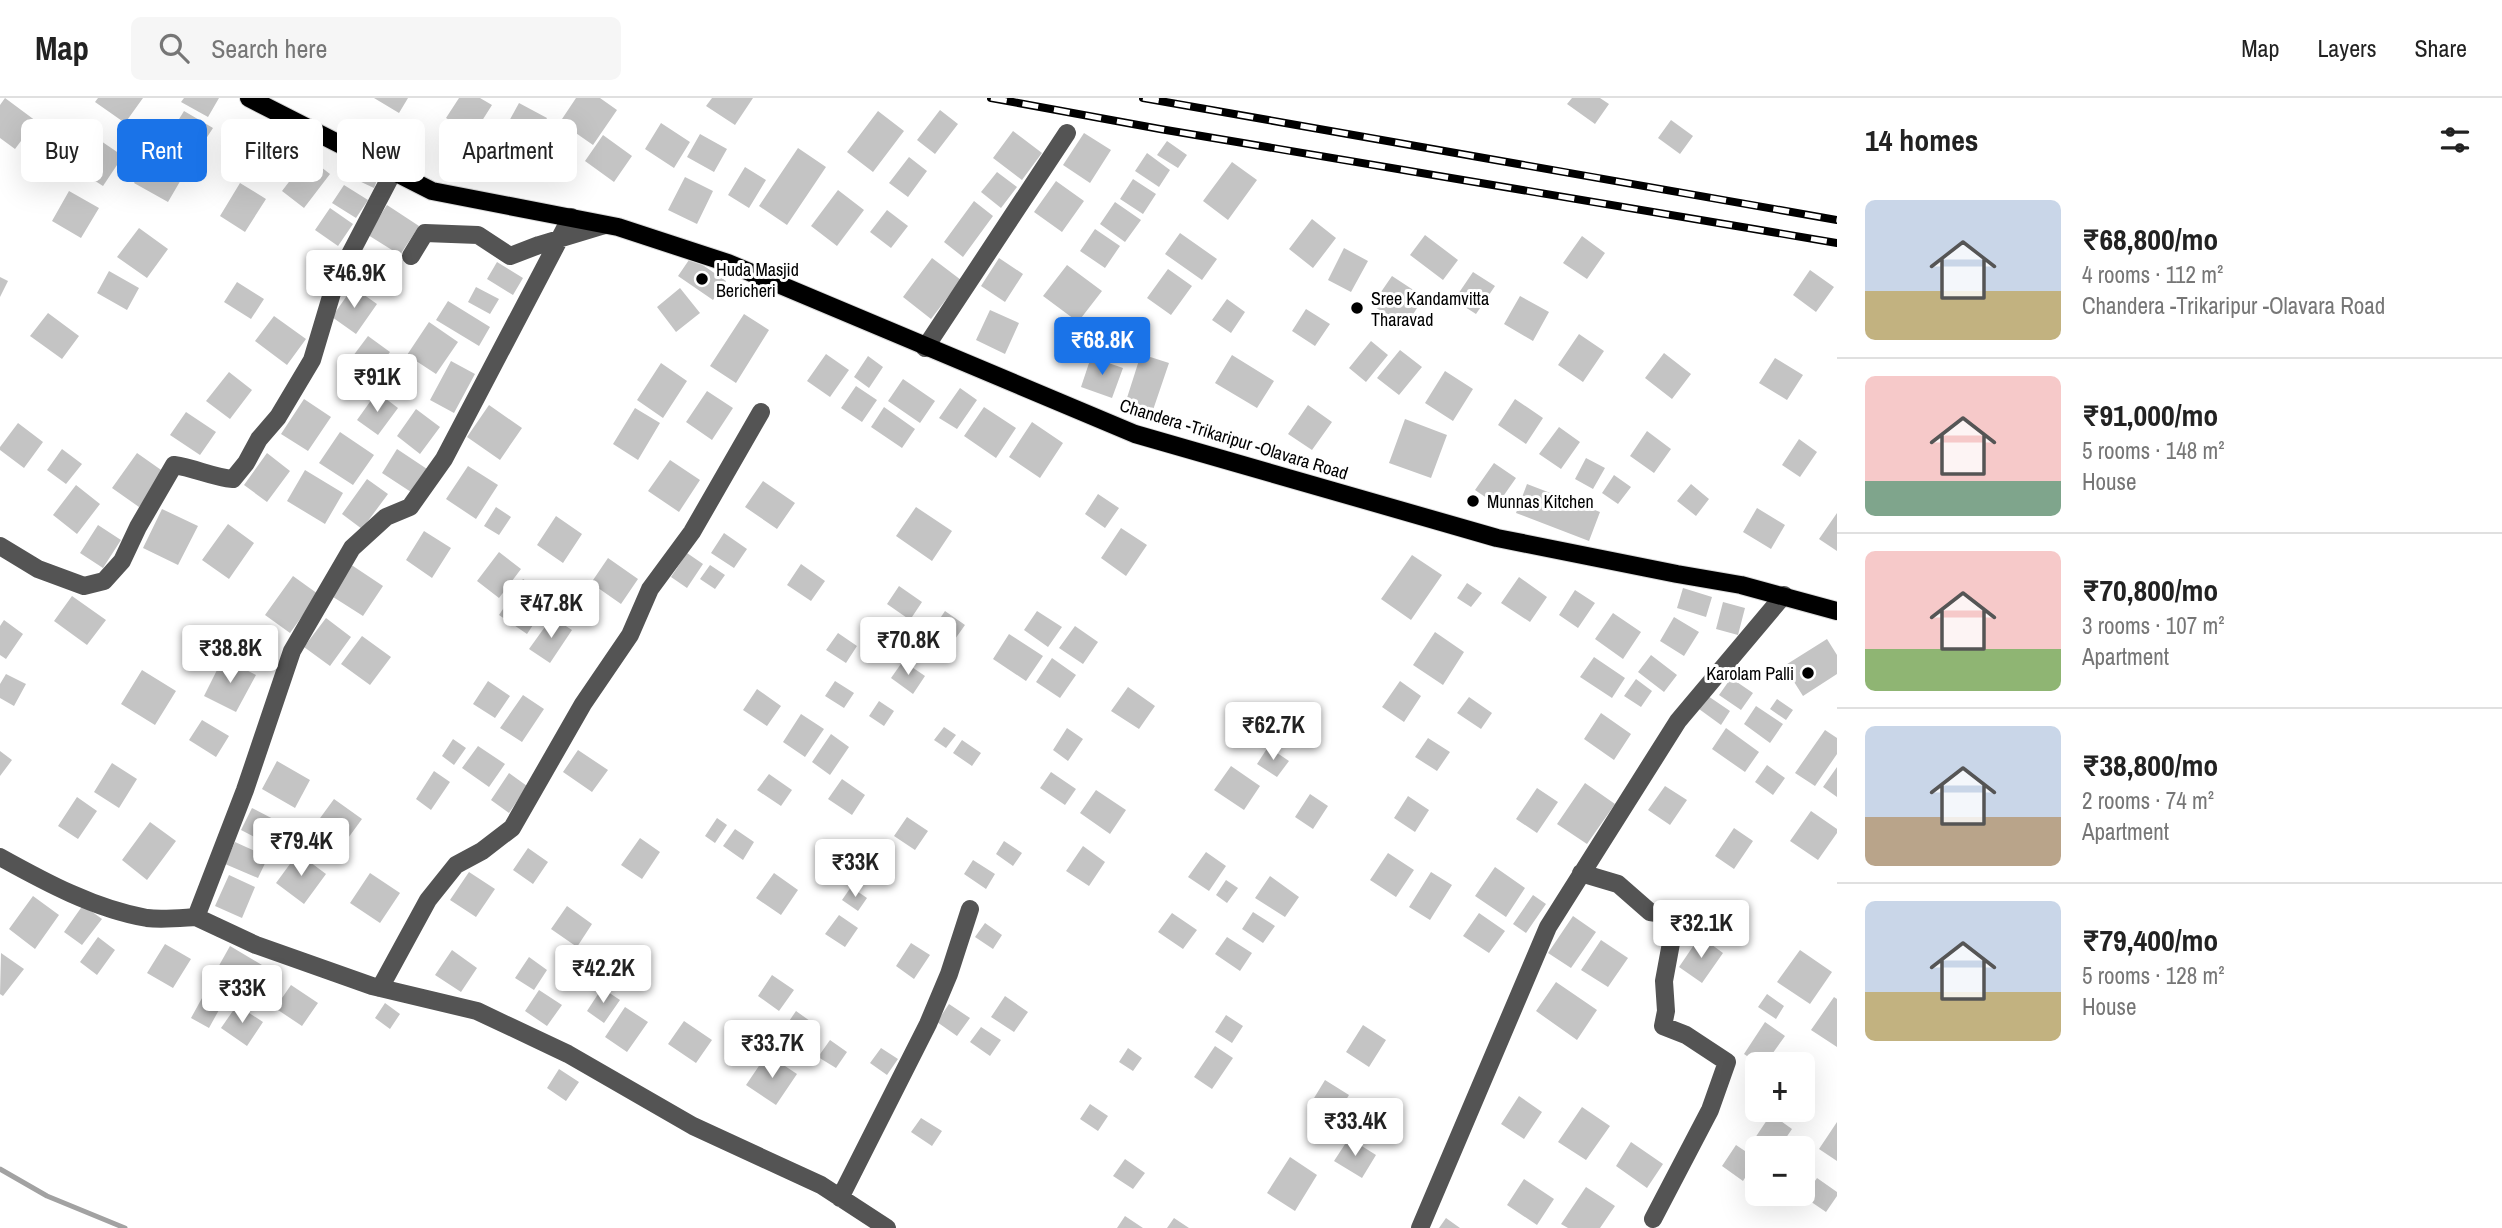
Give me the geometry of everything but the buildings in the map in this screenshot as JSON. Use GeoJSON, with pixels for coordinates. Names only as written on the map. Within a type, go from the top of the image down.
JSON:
{"type":"FeatureCollection","features":[{"type":"Feature","properties":{"kind":"main road","name":"Chandera -Trikaripur -Olavara Road"},"geometry":{"type":"LineString","coordinates":[[249,98],[337,143]]}},
{"type":"Feature","properties":{"kind":"main road","name":"Chandera -Trikaripur -Olavara Road"},"geometry":{"type":"LineString","coordinates":[[414,182],[432,191],[605,225],[728,263],[1135,434],[1497,538],[1741,584],[1837,611]]}},
{"type":"Feature","properties":{"kind":"street"},"geometry":{"type":"LineString","coordinates":[[925,348],[1067,133]]}},
{"type":"Feature","properties":{"kind":"street"},"geometry":{"type":"LineString","coordinates":[[0,546],[38,569],[83,586],[104,580],[122,561],[138,527],[174,465],[194,468],[212,477],[233,479],[246,463],[258,439],[278,417],[312,360],[335,283],[388,182]]}},
{"type":"Feature","properties":{"kind":"street"},"geometry":{"type":"LineString","coordinates":[[196,918],[245,790],[292,650],[352,548],[386,517],[410,507],[444,459],[571,217]]}},
{"type":"Feature","properties":{"kind":"street"},"geometry":{"type":"LineString","coordinates":[[411,256],[425,233],[478,234],[510,256],[605,225]]}},
{"type":"Feature","properties":{"kind":"street"},"geometry":{"type":"LineString","coordinates":[[380,988],[428,900],[456,865],[482,851],[512,828],[583,704],[630,635],[650,589],[692,532],[761,412]]}},
{"type":"Feature","properties":{"kind":"street"},"geometry":{"type":"LineString","coordinates":[[1420,1228],[1548,927],[1678,721],[1784,595]]}},
{"type":"Feature","properties":{"kind":"street"},"geometry":{"type":"LineString","coordinates":[[0,857],[35,877],[102,906],[148,918],[196,918],[256,945],[380,988],[477,1011],[568,1054],[693,1126],[821,1185],[887,1228]]}},
{"type":"Feature","properties":{"kind":"street"},"geometry":{"type":"LineString","coordinates":[[1581,873],[1618,884],[1650,912],[1676,916],[1664,981],[1666,1011],[1663,1026],[1686,1035],[1727,1062],[1710,1110],[1653,1219]]}},
{"type":"Feature","properties":{"kind":"street"},"geometry":{"type":"LineString","coordinates":[[840,1198],[928,1024],[950,974],[970,909]]}},
{"type":"Feature","properties":{"kind":"waterway"},"geometry":{"type":"LineString","coordinates":[[0,1169],[47,1196],[125,1228]]}},
{"type":"Feature","properties":{"kind":"railway"},"geometry":{"type":"LineString","coordinates":[[991,98],[1837,243]]}},
{"type":"Feature","properties":{"kind":"railway"},"geometry":{"type":"LineString","coordinates":[[1143,98],[1837,220]]}},
{"type":"Feature","properties":{"kind":"place","name":"Huda Masjid Bericheri"},"geometry":{"type":"Point","coordinates":[702,279]}},
{"type":"Feature","properties":{"kind":"place","name":"Sree Kandamvitta Tharavad"},"geometry":{"type":"Point","coordinates":[1357,308]}},
{"type":"Feature","properties":{"kind":"place","name":"Munnas Kitchen"},"geometry":{"type":"Point","coordinates":[1473,501]}},
{"type":"Feature","properties":{"kind":"place","name":"Karolam Palli"},"geometry":{"type":"Point","coordinates":[1808,673]}}]}
